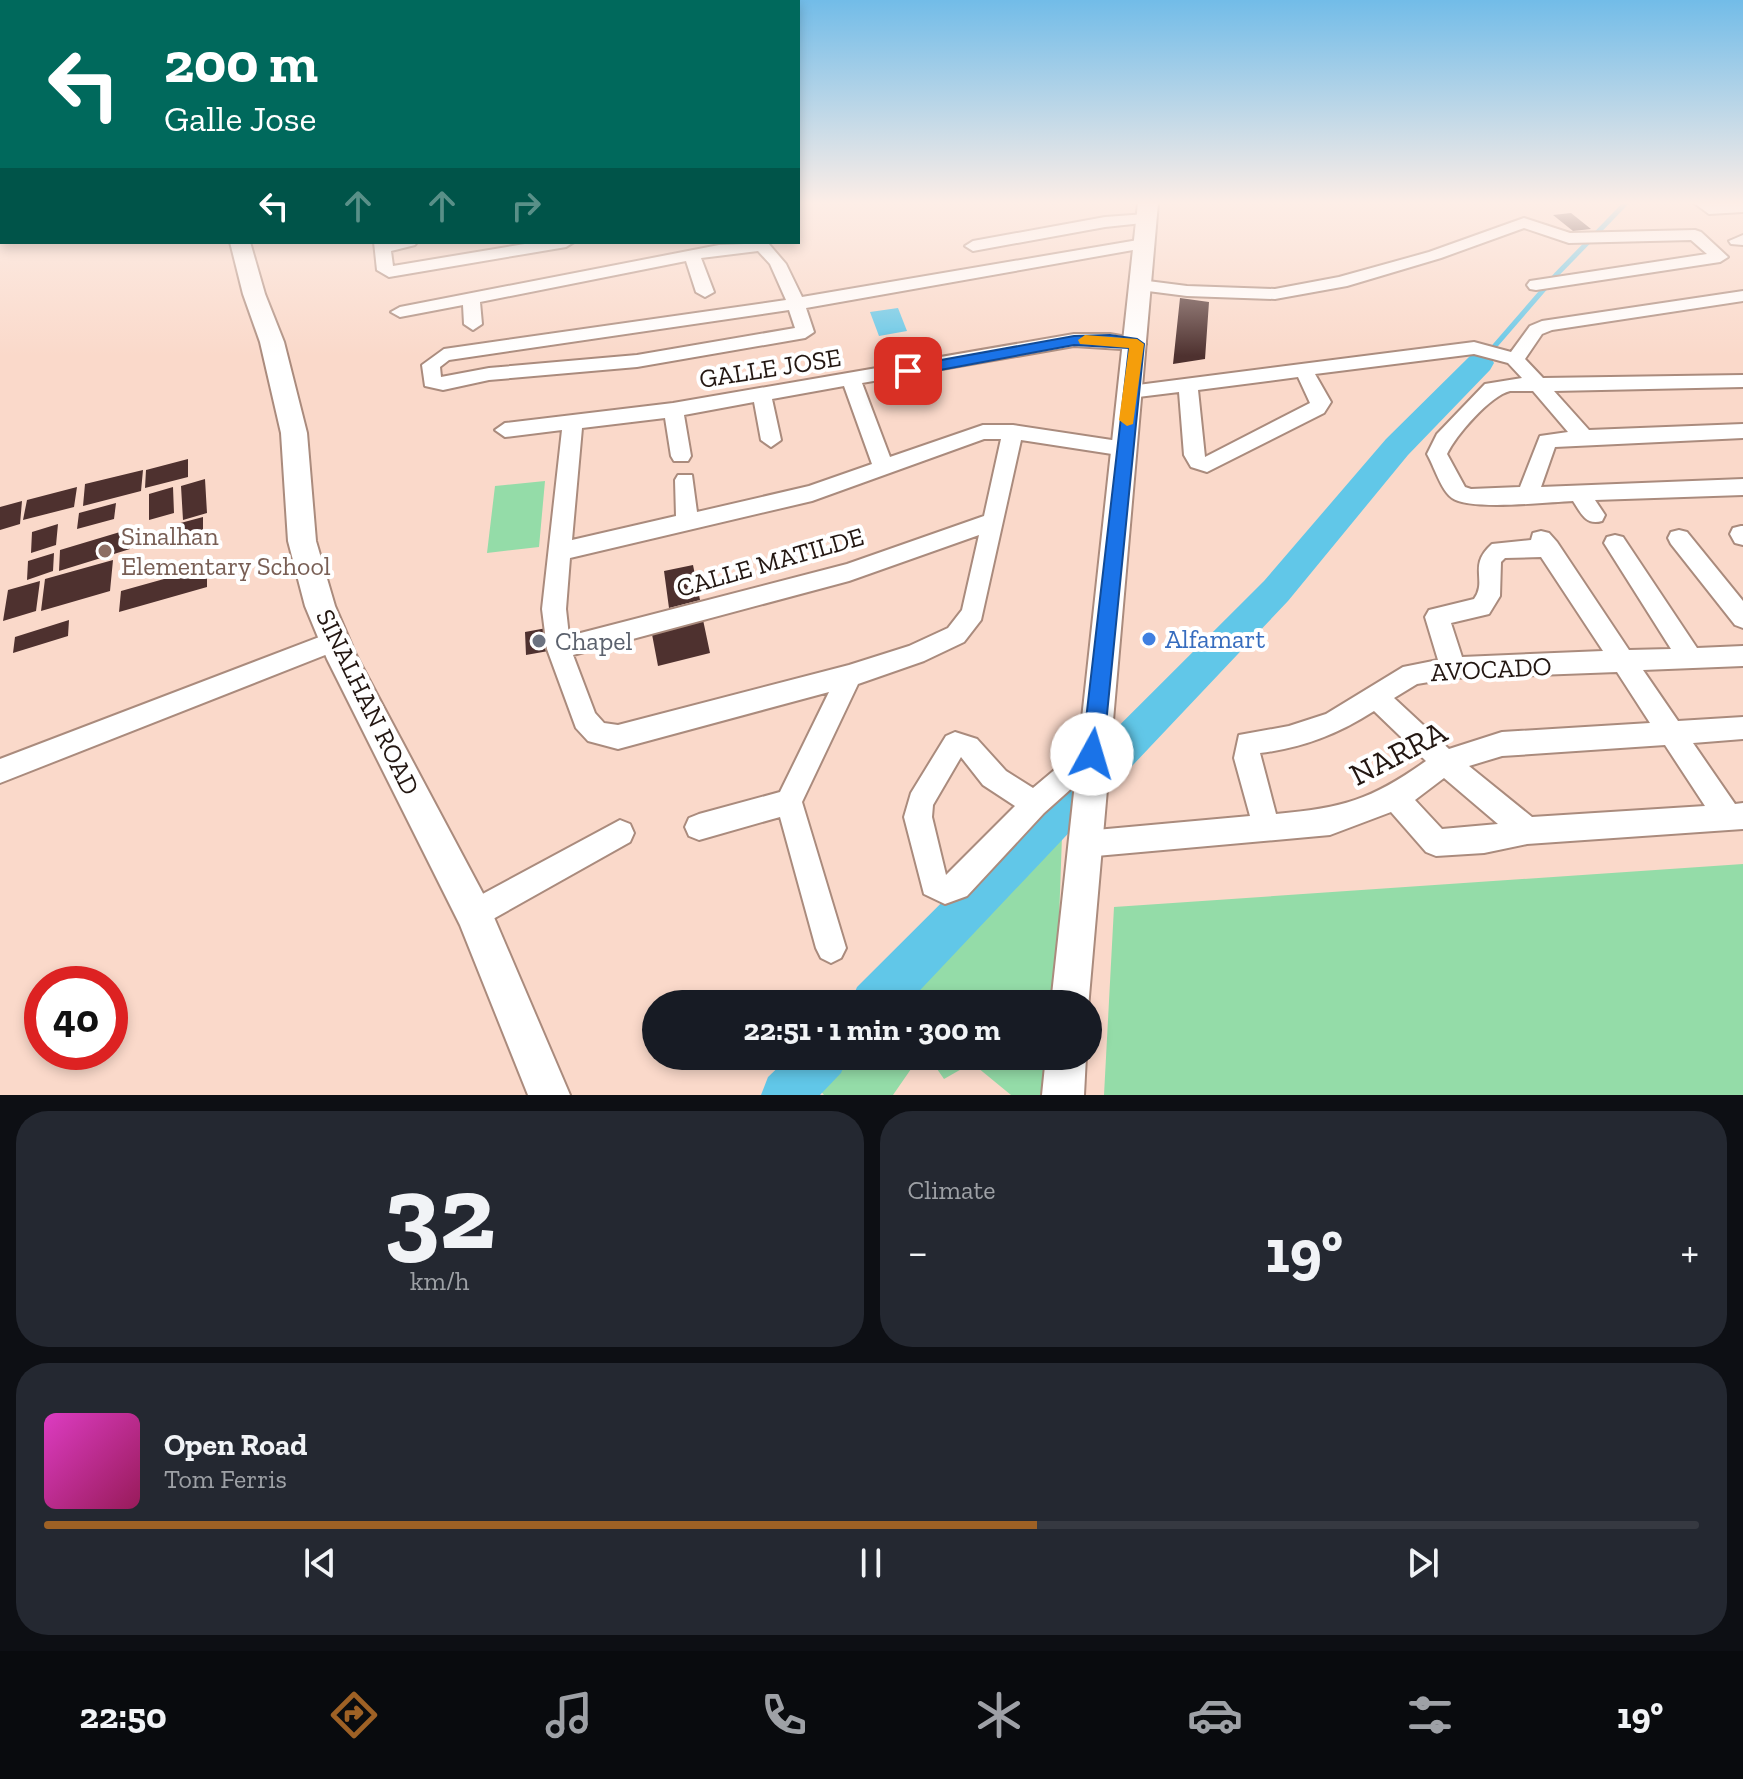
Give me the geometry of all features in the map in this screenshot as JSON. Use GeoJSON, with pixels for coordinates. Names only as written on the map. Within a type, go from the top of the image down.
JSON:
{"type":"FeatureCollection","features":[{"type":"Feature","properties":{"kind":"street","name":"SINALHAN ROAD"},"geometry":{"type":"LineString","coordinates":[[243,254],[272,342],[294,433],[302,541],[320,606],[474,914],[538,1061],[549,1095]]}},
{"type":"Feature","properties":{"kind":"street"},"geometry":{"type":"LineString","coordinates":[[383,254],[385,270],[397,272],[463,262],[489,254]]}},
{"type":"Feature","properties":{"kind":"street"},"geometry":{"type":"LineString","coordinates":[[462,254],[463,262]]}},
{"type":"Feature","properties":{"kind":"street"},"geometry":{"type":"LineString","coordinates":[[400,312],[705,254]]}},
{"type":"Feature","properties":{"kind":"street"},"geometry":{"type":"LineString","coordinates":[[772,254],[795,304],[805,332],[637,361],[489,374],[443,384],[432,382],[431,365],[444,355],[795,304],[1009,254]]}},
{"type":"Feature","properties":{"kind":"street"},"geometry":{"type":"LineString","coordinates":[[1071,990],[1137,344],[1143,254]]}},
{"type":"Feature","properties":{"kind":"street"},"geometry":{"type":"LineString","coordinates":[[1140,285],[1187,291],[1275,294],[1341,282],[1436,254]]}},
{"type":"Feature","properties":{"kind":"street"},"geometry":{"type":"LineString","coordinates":[[1536,285],[1720,257],[1717,254]]}},
{"type":"Feature","properties":{"kind":"street"},"geometry":{"type":"LineString","coordinates":[[692,256],[705,292]]}},
{"type":"Feature","properties":{"kind":"street"},"geometry":{"type":"LineString","coordinates":[[1509,357],[1536,330],[1548,325],[1743,296]]}},
{"type":"Feature","properties":{"kind":"street"},"geometry":{"type":"LineString","coordinates":[[471,298],[473,324]]}},
{"type":"Feature","properties":{"kind":"street","name":"GALLE JOSE"},"geometry":{"type":"LineString","coordinates":[[505,430],[673,410],[1074,340],[1137,344]]}},
{"type":"Feature","properties":{"kind":"street"},"geometry":{"type":"LineString","coordinates":[[1130,392],[1474,348],[1509,357],[1584,437]]}},
{"type":"Feature","properties":{"kind":"street"},"geometry":{"type":"LineString","coordinates":[[1188,385],[1194,455],[1198,462],[1207,465],[1317,408],[1321,402],[1303,369]]}},
{"type":"Feature","properties":{"kind":"street"},"geometry":{"type":"LineString","coordinates":[[852,381],[883,467]]}},
{"type":"Feature","properties":{"kind":"street"},"geometry":{"type":"LineString","coordinates":[[1743,381],[1537,387],[1510,385],[1492,389],[1444,439],[1437,454],[1458,492],[1469,497],[1743,487]]}},
{"type":"Feature","properties":{"kind":"street"},"geometry":{"type":"LineString","coordinates":[[762,395],[771,440]]}},
{"type":"Feature","properties":{"kind":"street"},"geometry":{"type":"LineString","coordinates":[[673,410],[681,456]]}},
{"type":"Feature","properties":{"kind":"street"},"geometry":{"type":"LineString","coordinates":[[572,424],[554,609],[559,649],[585,720],[597,733],[618,737],[849,676],[916,654],[956,635],[973,613],[1013,432]]}},
{"type":"Feature","properties":{"kind":"street"},"geometry":{"type":"LineString","coordinates":[[1527,497],[1547,441],[1743,431]]}},
{"type":"Feature","properties":{"kind":"street"},"geometry":{"type":"LineString","coordinates":[[559,552],[812,493],[983,432],[1013,432],[1125,449]]}},
{"type":"Feature","properties":{"kind":"street"},"geometry":{"type":"LineString","coordinates":[[685,480],[687,520]]}},
{"type":"Feature","properties":{"kind":"street"},"geometry":{"type":"LineString","coordinates":[[1579,494],[1594,515]]}},
{"type":"Feature","properties":{"kind":"street","name":"CALLE MATILDE"},"geometry":{"type":"LineString","coordinates":[[559,649],[849,572],[994,521]]}},
{"type":"Feature","properties":{"kind":"street"},"geometry":{"type":"LineString","coordinates":[[1679,538],[1743,618]]}},
{"type":"Feature","properties":{"kind":"street"},"geometry":{"type":"LineString","coordinates":[[1453,668],[1437,617],[1481,607],[1489,596],[1490,559],[1500,550],[1545,543],[1671,732],[1736,817]]}},
{"type":"Feature","properties":{"kind":"street"},"geometry":{"type":"LineString","coordinates":[[1615,543],[1691,659]]}},
{"type":"Feature","properties":{"kind":"street"},"geometry":{"type":"LineString","coordinates":[[0,771],[335,641]]}},
{"type":"Feature","properties":{"kind":"street","name":"AVOCADO"},"geometry":{"type":"LineString","coordinates":[[1267,828],[1247,758],[1248,743],[1289,738],[1334,723],[1412,674],[1453,668],[1743,656]]}},
{"type":"Feature","properties":{"kind":"street"},"geometry":{"type":"LineString","coordinates":[[831,948],[789,802],[849,676]]}},
{"type":"Feature","properties":{"kind":"street"},"geometry":{"type":"LineString","coordinates":[[1376,697],[1445,762],[1527,831]]}},
{"type":"Feature","properties":{"kind":"street","name":"NARRA"},"geometry":{"type":"LineString","coordinates":[[1086,833],[1267,828],[1330,822],[1396,798],[1445,762],[1502,744],[1743,728]]}},
{"type":"Feature","properties":{"kind":"street"},"geometry":{"type":"LineString","coordinates":[[1035,804],[992,776],[974,751],[964,744],[955,744],[920,802],[918,817],[934,884],[945,890],[957,886],[1035,804],[1092,764]]}},
{"type":"Feature","properties":{"kind":"street"},"geometry":{"type":"LineString","coordinates":[[1396,798],[1436,843],[1484,840],[1527,831],[1736,817]]}},
{"type":"Feature","properties":{"kind":"street"},"geometry":{"type":"LineString","coordinates":[[699,827],[789,802]]}},
{"type":"Feature","properties":{"kind":"street"},"geometry":{"type":"LineString","coordinates":[[474,914],[620,833]]}},
{"type":"Feature","properties":{"kind":"street"},"geometry":{"type":"LineString","coordinates":[[1063,1095],[1065,1070]]}},
{"type":"Feature","properties":{"kind":"green space"},"geometry":{"type":"Polygon","coordinates":[[[545,481],[539,547],[487,553],[495,486],[545,481]]]}},
{"type":"Feature","properties":{"kind":"green space"},"geometry":{"type":"Polygon","coordinates":[[[1063,808],[1056,990],[888,990],[1063,808]]]}},
{"type":"Feature","properties":{"kind":"green space"},"geometry":{"type":"Polygon","coordinates":[[[1743,864],[1743,1095],[1104,1095],[1114,907],[1743,864]]]}},
{"type":"Feature","properties":{"kind":"green space"},"geometry":{"type":"Polygon","coordinates":[[[811,1070],[910,1070],[893,1095],[824,1095],[806,1075],[811,1070]]]}},
{"type":"Feature","properties":{"kind":"green space"},"geometry":{"type":"Polygon","coordinates":[[[938,1070],[960,1070],[944,1079],[938,1070]]]}},
{"type":"Feature","properties":{"kind":"green space"},"geometry":{"type":"Polygon","coordinates":[[[981,1070],[1052,1070],[1048,1095],[1011,1095],[981,1070]]]}},
{"type":"Feature","properties":{"kind":"water"},"geometry":{"type":"Polygon","coordinates":[[[898,308],[907,331],[879,336],[870,312],[898,308]]]}},
{"type":"Feature","properties":{"kind":"building"},"geometry":{"type":"Polygon","coordinates":[[[1180,298],[1209,302],[1205,359],[1173,364],[1180,298]]]}},
{"type":"Feature","properties":{"kind":"building"},"geometry":{"type":"Polygon","coordinates":[[[188,459],[188,477],[145,488],[146,470],[188,459]]]}},
{"type":"Feature","properties":{"kind":"building"},"geometry":{"type":"Polygon","coordinates":[[[143,470],[141,491],[83,506],[85,484],[143,470]]]}},
{"type":"Feature","properties":{"kind":"building"},"geometry":{"type":"Polygon","coordinates":[[[205,479],[207,513],[183,520],[181,486],[205,479]]]}},
{"type":"Feature","properties":{"kind":"building"},"geometry":{"type":"Polygon","coordinates":[[[77,487],[74,507],[23,520],[27,500],[77,487]]]}},
{"type":"Feature","properties":{"kind":"building"},"geometry":{"type":"Polygon","coordinates":[[[173,487],[174,513],[149,520],[149,494],[173,487]]]}},
{"type":"Feature","properties":{"kind":"building"},"geometry":{"type":"Polygon","coordinates":[[[22,501],[20,524],[0,530],[0,507],[22,501]]]}},
{"type":"Feature","properties":{"kind":"building"},"geometry":{"type":"Polygon","coordinates":[[[116,503],[114,519],[77,529],[79,513],[116,503]]]}},
{"type":"Feature","properties":{"kind":"building"},"geometry":{"type":"Polygon","coordinates":[[[203,517],[203,540],[172,549],[173,525],[203,517]]]}},
{"type":"Feature","properties":{"kind":"building"},"geometry":{"type":"Polygon","coordinates":[[[58,524],[56,545],[31,553],[32,532],[58,524]]]}},
{"type":"Feature","properties":{"kind":"building"},"geometry":{"type":"Polygon","coordinates":[[[130,529],[130,549],[59,571],[60,550],[130,529]]]}},
{"type":"Feature","properties":{"kind":"building"},"geometry":{"type":"Polygon","coordinates":[[[54,553],[53,571],[27,580],[28,561],[54,553]]]}},
{"type":"Feature","properties":{"kind":"building"},"geometry":{"type":"Polygon","coordinates":[[[113,560],[110,591],[41,611],[45,579],[113,560]]]}},
{"type":"Feature","properties":{"kind":"building"},"geometry":{"type":"Polygon","coordinates":[[[693,565],[700,600],[669,608],[664,571],[693,565]]]}},
{"type":"Feature","properties":{"kind":"building"},"geometry":{"type":"Polygon","coordinates":[[[207,567],[207,587],[119,612],[121,591],[207,567]]]}},
{"type":"Feature","properties":{"kind":"building"},"geometry":{"type":"Polygon","coordinates":[[[40,581],[36,611],[3,621],[8,590],[40,581]]]}},
{"type":"Feature","properties":{"kind":"building"},"geometry":{"type":"Polygon","coordinates":[[[702,615],[710,653],[658,666],[651,629],[702,615]]]}},
{"type":"Feature","properties":{"kind":"building"},"geometry":{"type":"Polygon","coordinates":[[[69,620],[68,636],[13,653],[15,637],[69,620]]]}},
{"type":"Feature","properties":{"kind":"building","name":"Chapel"},"geometry":{"type":"Polygon","coordinates":[[[552,627],[554,650],[526,655],[525,632],[552,627]]]}},
{"type":"Feature","properties":{"kind":"waterway"},"geometry":{"type":"LineString","coordinates":[[1480,363],[1576,254]]}},
{"type":"Feature","properties":{"kind":"waterway"},"geometry":{"type":"LineString","coordinates":[[888,990],[1276,591],[1397,447],[1480,363]]}},
{"type":"Feature","properties":{"kind":"waterway"},"geometry":{"type":"LineString","coordinates":[[786,1095],[810,1070]]}},
{"type":"Feature","properties":{"kind":"slow traffic"},"geometry":{"type":"LineString","coordinates":[[1085,340],[1137,344],[1127,420]]}},
{"type":"Feature","properties":{"kind":"place","name":"Sinalhan Elementary School"},"geometry":{"type":"Point","coordinates":[105,551]}},
{"type":"Feature","properties":{"kind":"place","name":"Alfamart"},"geometry":{"type":"Point","coordinates":[1149,639]}},
{"type":"Feature","properties":{"kind":"place","name":"Chapel"},"geometry":{"type":"Point","coordinates":[539,641]}},
{"type":"Feature","properties":{"kind":"route"},"geometry":{"type":"LineString","coordinates":[[908,371],[1074,340],[1137,344],[1092,754]]}}]}
